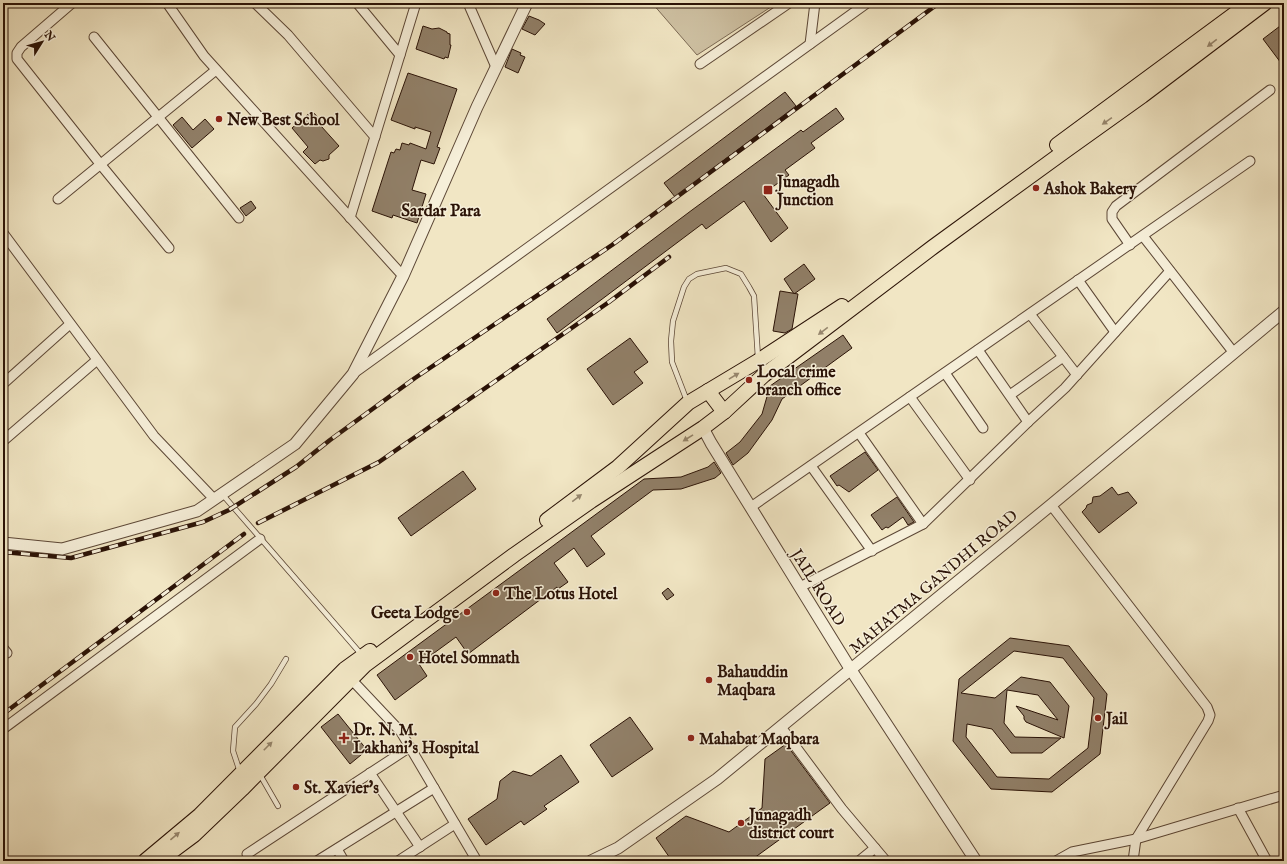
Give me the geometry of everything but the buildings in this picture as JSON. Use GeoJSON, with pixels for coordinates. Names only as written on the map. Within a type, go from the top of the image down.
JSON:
{"type":"FeatureCollection","features":[{"type":"Feature","properties":{"kind":"main road"},"geometry":{"type":"LineString","coordinates":[[159,861],[194,834],[259,772],[351,679],[366,660],[618,467],[688,403],[758,361],[857,296],[1027,167],[1249,3]]}},
{"type":"Feature","properties":{"kind":"main road"},"geometry":{"type":"LineString","coordinates":[[145,861],[200,815],[345,669],[366,660],[591,501],[703,428],[724,412],[764,375],[927,252],[1058,155],[1142,96],[1265,3]]}},
{"type":"Feature","properties":{"kind":"main road"},"geometry":{"type":"LineString","coordinates":[[708,391],[724,412]]}},
{"type":"Feature","properties":{"kind":"main road"},"geometry":{"type":"LineString","coordinates":[[653,435],[666,452]]}},
{"type":"Feature","properties":{"kind":"street"},"geometry":{"type":"LineString","coordinates":[[72,3],[21,47],[17,53],[17,59],[169,248]]}},
{"type":"Feature","properties":{"kind":"street"},"geometry":{"type":"LineString","coordinates":[[167,3],[204,56],[216,70],[403,276]]}},
{"type":"Feature","properties":{"kind":"street"},"geometry":{"type":"LineString","coordinates":[[255,3],[288,35],[375,137]]}},
{"type":"Feature","properties":{"kind":"street"},"geometry":{"type":"LineString","coordinates":[[357,3],[400,55]]}},
{"type":"Feature","properties":{"kind":"street"},"geometry":{"type":"LineString","coordinates":[[350,218],[416,3]]}},
{"type":"Feature","properties":{"kind":"street"},"geometry":{"type":"LineString","coordinates":[[468,3],[496,67]]}},
{"type":"Feature","properties":{"kind":"street"},"geometry":{"type":"LineString","coordinates":[[3,543],[62,549],[197,511],[295,444],[353,374],[403,276],[477,107],[527,3]]}},
{"type":"Feature","properties":{"kind":"street"},"geometry":{"type":"LineString","coordinates":[[700,64],[789,3]]}},
{"type":"Feature","properties":{"kind":"street"},"geometry":{"type":"LineString","coordinates":[[810,44],[815,3]]}},
{"type":"Feature","properties":{"kind":"street"},"geometry":{"type":"LineString","coordinates":[[353,374],[867,3]]}},
{"type":"Feature","properties":{"kind":"street"},"geometry":{"type":"LineString","coordinates":[[94,38],[239,218]]}},
{"type":"Feature","properties":{"kind":"street"},"geometry":{"type":"LineString","coordinates":[[58,199],[216,70]]}},
{"type":"Feature","properties":{"kind":"street"},"geometry":{"type":"LineString","coordinates":[[1130,245],[1112,219],[1112,212],[1116,206],[1270,90]]}},
{"type":"Feature","properties":{"kind":"street"},"geometry":{"type":"LineString","coordinates":[[751,507],[1250,161]]}},
{"type":"Feature","properties":{"kind":"street"},"geometry":{"type":"LineString","coordinates":[[3,233],[154,436],[218,497]]}},
{"type":"Feature","properties":{"kind":"street"},"geometry":{"type":"LineString","coordinates":[[1143,236],[1234,353]]}},
{"type":"Feature","properties":{"kind":"street"},"geometry":{"type":"LineString","coordinates":[[800,587],[923,524],[1065,388],[1170,271]]}},
{"type":"Feature","properties":{"kind":"street"},"geometry":{"type":"LineString","coordinates":[[1078,280],[1115,332]]}},
{"type":"Feature","properties":{"kind":"street","name":"MAHATMA GANDHI ROAD"},"geometry":{"type":"LineString","coordinates":[[591,861],[618,848],[717,779],[1051,505],[1284,311]]}},
{"type":"Feature","properties":{"kind":"street"},"geometry":{"type":"LineString","coordinates":[[1030,314],[1077,375]]}},
{"type":"Feature","properties":{"kind":"street"},"geometry":{"type":"LineString","coordinates":[[3,384],[70,324]]}},
{"type":"Feature","properties":{"kind":"street"},"geometry":{"type":"LineString","coordinates":[[978,350],[1028,422]]}},
{"type":"Feature","properties":{"kind":"street"},"geometry":{"type":"LineString","coordinates":[[1010,395],[1063,357]]}},
{"type":"Feature","properties":{"kind":"street"},"geometry":{"type":"LineString","coordinates":[[3,441],[97,360]]}},
{"type":"Feature","properties":{"kind":"street"},"geometry":{"type":"LineString","coordinates":[[945,373],[983,428]]}},
{"type":"Feature","properties":{"kind":"street"},"geometry":{"type":"LineString","coordinates":[[910,397],[970,480]]}},
{"type":"Feature","properties":{"kind":"street","name":"JAIL ROAD"},"geometry":{"type":"LineString","coordinates":[[703,428],[711,444],[851,670],[975,861]]}},
{"type":"Feature","properties":{"kind":"street"},"geometry":{"type":"LineString","coordinates":[[859,433],[923,524]]}},
{"type":"Feature","properties":{"kind":"street"},"geometry":{"type":"LineString","coordinates":[[810,466],[872,551]]}},
{"type":"Feature","properties":{"kind":"street"},"geometry":{"type":"LineString","coordinates":[[1051,505],[1207,707],[1210,715],[1208,721],[1136,839],[1133,861]]}},
{"type":"Feature","properties":{"kind":"street"},"geometry":{"type":"LineString","coordinates":[[3,729],[260,539]]}},
{"type":"Feature","properties":{"kind":"street"},"geometry":{"type":"LineString","coordinates":[[351,679],[401,732],[477,861]]}},
{"type":"Feature","properties":{"kind":"street"},"geometry":{"type":"LineString","coordinates":[[781,727],[842,809],[886,861]]}},
{"type":"Feature","properties":{"kind":"street"},"geometry":{"type":"LineString","coordinates":[[247,854],[410,747]]}},
{"type":"Feature","properties":{"kind":"street"},"geometry":{"type":"LineString","coordinates":[[370,773],[420,847]]}},
{"type":"Feature","properties":{"kind":"street"},"geometry":{"type":"LineString","coordinates":[[317,861],[434,788]]}},
{"type":"Feature","properties":{"kind":"street"},"geometry":{"type":"LineString","coordinates":[[1056,861],[1072,852],[1136,839],[1284,795]]}},
{"type":"Feature","properties":{"kind":"street"},"geometry":{"type":"LineString","coordinates":[[1238,808],[1267,861]]}},
{"type":"Feature","properties":{"kind":"street"},"geometry":{"type":"LineString","coordinates":[[398,861],[455,824]]}},
{"type":"Feature","properties":{"kind":"street"},"geometry":{"type":"LineString","coordinates":[[859,861],[875,848]]}},
{"type":"Feature","properties":{"kind":"street"},"geometry":{"type":"LineString","coordinates":[[336,849],[344,861]]}},
{"type":"Feature","properties":{"kind":"lane"},"geometry":{"type":"LineString","coordinates":[[688,403],[672,362],[671,341],[673,321],[684,287],[689,279],[697,274],[726,268],[741,274],[754,296],[758,361]]}},
{"type":"Feature","properties":{"kind":"lane"},"geometry":{"type":"LineString","coordinates":[[218,497],[260,539],[366,660]]}},
{"type":"Feature","properties":{"kind":"lane"},"geometry":{"type":"LineString","coordinates":[[241,773],[232,752],[235,727],[256,704],[271,684],[286,659]]}},
{"type":"Feature","properties":{"kind":"lane"},"geometry":{"type":"LineString","coordinates":[[259,772],[278,806]]}},
{"type":"Feature","properties":{"kind":"shaded area"},"geometry":{"type":"Polygon","coordinates":[[[652,3],[777,3],[697,55],[652,3]]]}},
{"type":"Feature","properties":{"kind":"railway"},"geometry":{"type":"LineString","coordinates":[[3,552],[71,558],[203,522],[229,510],[296,467],[330,440],[415,378],[612,245],[939,3]]}},
{"type":"Feature","properties":{"kind":"railway"},"geometry":{"type":"LineString","coordinates":[[258,523],[379,462],[609,302],[669,257]]}},
{"type":"Feature","properties":{"kind":"railway"},"geometry":{"type":"LineString","coordinates":[[3,714],[244,534]]}},
{"type":"Feature","properties":{"kind":"place","name":"New Best School"},"geometry":{"type":"Point","coordinates":[219,119]}},
{"type":"Feature","properties":{"kind":"place","name":"Ashok Bakery"},"geometry":{"type":"Point","coordinates":[1036,188]}},
{"type":"Feature","properties":{"kind":"place","name":"Junagadh Junction"},"geometry":{"type":"Point","coordinates":[768,190]}},
{"type":"Feature","properties":{"kind":"place","name":"Local crime branch office"},"geometry":{"type":"Point","coordinates":[749,380]}},
{"type":"Feature","properties":{"kind":"place","name":"The Lotus Hotel"},"geometry":{"type":"Point","coordinates":[496,593]}},
{"type":"Feature","properties":{"kind":"place","name":"Geeta Lodge"},"geometry":{"type":"Point","coordinates":[467,612]}},
{"type":"Feature","properties":{"kind":"place","name":"Hotel Somnath"},"geometry":{"type":"Point","coordinates":[410,657]}},
{"type":"Feature","properties":{"kind":"place","name":"Bahauddin Maqbara"},"geometry":{"type":"Point","coordinates":[709,680]}},
{"type":"Feature","properties":{"kind":"place","name":"Jail"},"geometry":{"type":"Point","coordinates":[1098,718]}},
{"type":"Feature","properties":{"kind":"place","name":"Dr. N. M. Lakhani's Hospital"},"geometry":{"type":"Point","coordinates":[344,738]}},
{"type":"Feature","properties":{"kind":"place","name":"Mahabat Maqbara"},"geometry":{"type":"Point","coordinates":[691,738]}},
{"type":"Feature","properties":{"kind":"place","name":"St. Xavier's"},"geometry":{"type":"Point","coordinates":[296,787]}},
{"type":"Feature","properties":{"kind":"place","name":"Junagadh district court"},"geometry":{"type":"Point","coordinates":[741,823]}},
{"type":"Feature","properties":{"kind":"district","name":"Sardar Para"},"geometry":{"type":"Point","coordinates":[441,210]}}]}
